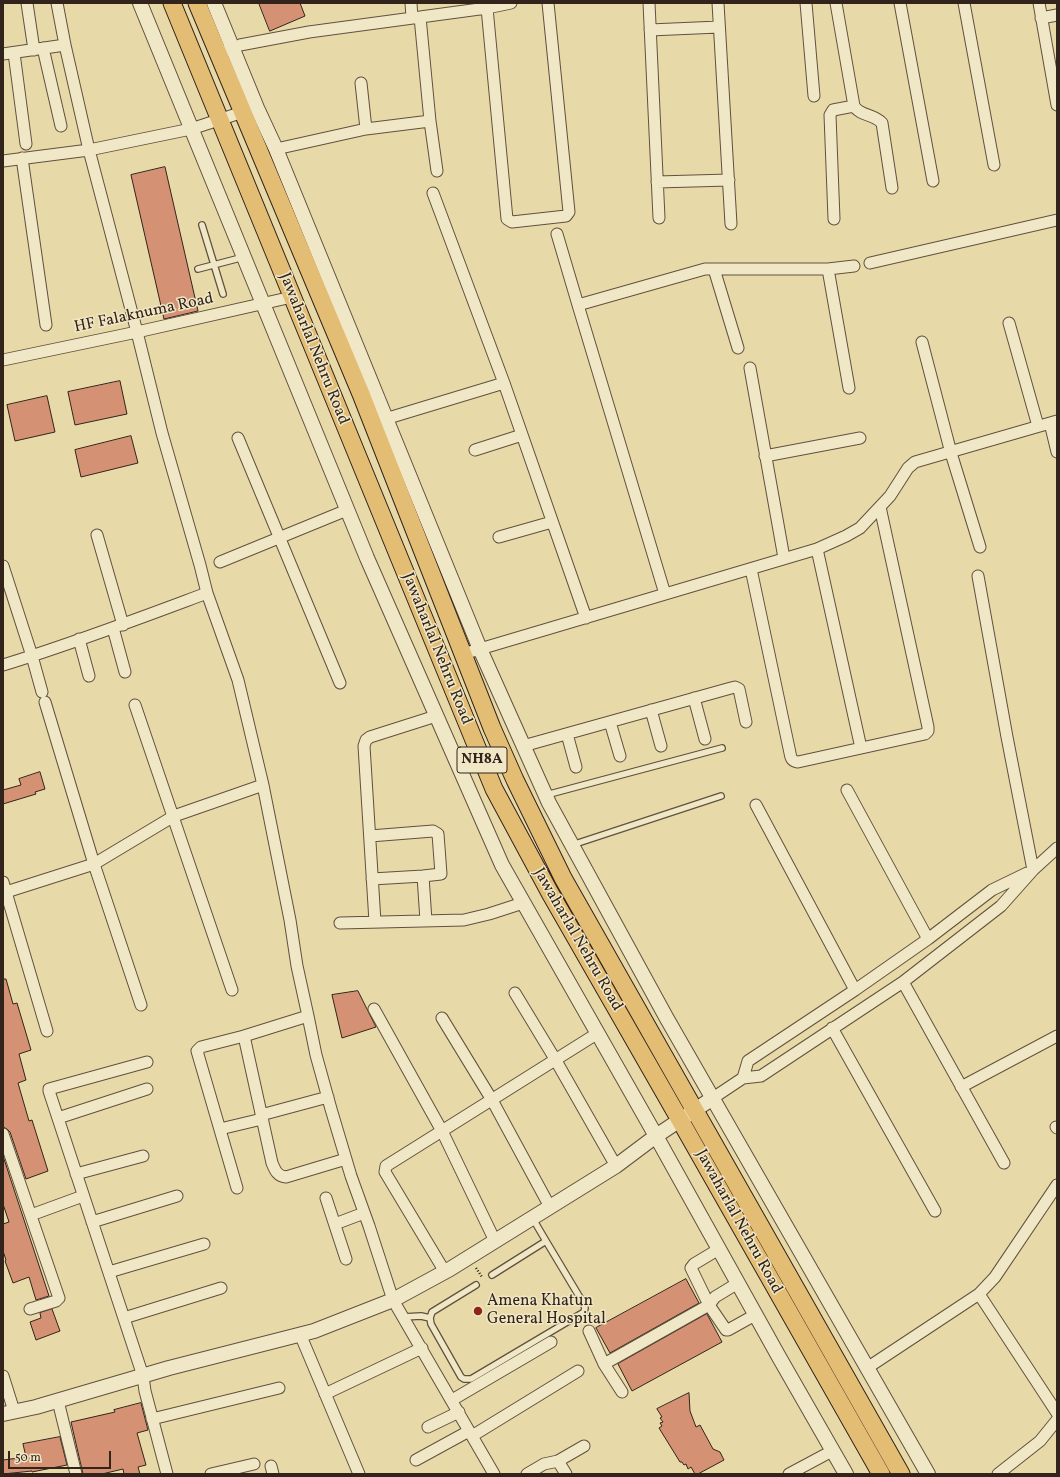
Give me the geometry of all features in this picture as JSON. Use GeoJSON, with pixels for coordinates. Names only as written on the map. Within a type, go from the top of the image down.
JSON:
{"type":"FeatureCollection","features":[{"type":"Feature","properties":{"kind":"main road","name":"Jawaharlal Nehru Road"},"geometry":{"type":"LineString","coordinates":[[172,3],[494,789],[550,893],[881,1474]]}},
{"type":"Feature","properties":{"kind":"main road","name":"Jawaharlal Nehru Road"},"geometry":{"type":"LineString","coordinates":[[196,3],[225,51],[250,110],[492,728],[512,773],[563,878],[901,1474]]}},
{"type":"Feature","properties":{"kind":"street"},"geometry":{"type":"LineString","coordinates":[[27,3],[61,126]]}},
{"type":"Feature","properties":{"kind":"street"},"geometry":{"type":"LineString","coordinates":[[57,3],[89,150],[162,433],[207,593],[238,680],[263,785],[290,920],[297,966],[308,1016],[328,1097],[346,1159],[393,1300],[494,1474]]}},
{"type":"Feature","properties":{"kind":"street"},"geometry":{"type":"LineString","coordinates":[[140,3],[367,558],[502,865],[846,1474]]}},
{"type":"Feature","properties":{"kind":"street"},"geometry":{"type":"LineString","coordinates":[[214,3],[225,51],[240,46],[309,32],[487,8],[506,4]]}},
{"type":"Feature","properties":{"kind":"street"},"geometry":{"type":"LineString","coordinates":[[411,3],[416,18],[437,171]]}},
{"type":"Feature","properties":{"kind":"street"},"geometry":{"type":"LineString","coordinates":[[487,8],[507,219],[512,222],[566,216],[569,212],[548,3]]}},
{"type":"Feature","properties":{"kind":"street"},"geometry":{"type":"LineString","coordinates":[[649,3],[659,218]]}},
{"type":"Feature","properties":{"kind":"street"},"geometry":{"type":"LineString","coordinates":[[718,3],[731,224]]}},
{"type":"Feature","properties":{"kind":"street"},"geometry":{"type":"LineString","coordinates":[[806,3],[814,96]]}},
{"type":"Feature","properties":{"kind":"street"},"geometry":{"type":"LineString","coordinates":[[836,3],[854,106],[857,110],[879,120],[882,123],[892,188]]}},
{"type":"Feature","properties":{"kind":"street"},"geometry":{"type":"LineString","coordinates":[[900,3],[933,181]]}},
{"type":"Feature","properties":{"kind":"street"},"geometry":{"type":"LineString","coordinates":[[964,3],[994,165]]}},
{"type":"Feature","properties":{"kind":"street"},"geometry":{"type":"LineString","coordinates":[[1038,3],[1055,82],[1057,105]]}},
{"type":"Feature","properties":{"kind":"street"},"geometry":{"type":"LineString","coordinates":[[1041,18],[1057,15]]}},
{"type":"Feature","properties":{"kind":"street"},"geometry":{"type":"LineString","coordinates":[[650,30],[719,27]]}},
{"type":"Feature","properties":{"kind":"street"},"geometry":{"type":"LineString","coordinates":[[26,144],[8,53],[65,45]]}},
{"type":"Feature","properties":{"kind":"street"},"geometry":{"type":"LineString","coordinates":[[362,83],[366,129]]}},
{"type":"Feature","properties":{"kind":"street"},"geometry":{"type":"LineString","coordinates":[[834,219],[830,115],[833,110],[854,106]]}},
{"type":"Feature","properties":{"kind":"street"},"geometry":{"type":"LineString","coordinates":[[3,161],[89,150],[191,129],[250,110],[276,150],[480,650],[545,795],[666,1017],[928,1474]]}},
{"type":"Feature","properties":{"kind":"street"},"geometry":{"type":"LineString","coordinates":[[276,150],[366,129],[430,121]]}},
{"type":"Feature","properties":{"kind":"street"},"geometry":{"type":"LineString","coordinates":[[22,158],[46,325]]}},
{"type":"Feature","properties":{"kind":"street"},"geometry":{"type":"LineString","coordinates":[[657,182],[729,180]]}},
{"type":"Feature","properties":{"kind":"street"},"geometry":{"type":"LineString","coordinates":[[433,193],[504,383],[586,618]]}},
{"type":"Feature","properties":{"kind":"street"},"geometry":{"type":"LineString","coordinates":[[870,263],[1057,220]]}},
{"type":"Feature","properties":{"kind":"street"},"geometry":{"type":"LineString","coordinates":[[557,234],[665,594]]}},
{"type":"Feature","properties":{"kind":"street"},"geometry":{"type":"LineString","coordinates":[[578,305],[696,271],[714,269],[828,269],[854,266]]}},
{"type":"Feature","properties":{"kind":"street"},"geometry":{"type":"LineString","coordinates":[[714,269],[738,348]]}},
{"type":"Feature","properties":{"kind":"street"},"geometry":{"type":"LineString","coordinates":[[828,269],[849,388]]}},
{"type":"Feature","properties":{"kind":"street","name":"HF Falaknuma Road"},"geometry":{"type":"LineString","coordinates":[[3,360],[292,297]]}},
{"type":"Feature","properties":{"kind":"street"},"geometry":{"type":"LineString","coordinates":[[1009,323],[1038,426]]}},
{"type":"Feature","properties":{"kind":"street"},"geometry":{"type":"LineString","coordinates":[[922,342],[950,453],[980,547]]}},
{"type":"Feature","properties":{"kind":"street"},"geometry":{"type":"LineString","coordinates":[[750,368],[784,558]]}},
{"type":"Feature","properties":{"kind":"street"},"geometry":{"type":"LineString","coordinates":[[385,418],[504,383]]}},
{"type":"Feature","properties":{"kind":"street"},"geometry":{"type":"LineString","coordinates":[[463,654],[817,549],[860,528],[897,487],[908,468],[915,462],[1053,422],[1057,452]]}},
{"type":"Feature","properties":{"kind":"street"},"geometry":{"type":"LineString","coordinates":[[475,450],[522,435]]}},
{"type":"Feature","properties":{"kind":"street"},"geometry":{"type":"LineString","coordinates":[[238,438],[340,683]]}},
{"type":"Feature","properties":{"kind":"street"},"geometry":{"type":"LineString","coordinates":[[765,456],[860,438]]}},
{"type":"Feature","properties":{"kind":"street"},"geometry":{"type":"LineString","coordinates":[[750,569],[791,758],[794,761],[798,762],[925,734],[928,731],[880,507]]}},
{"type":"Feature","properties":{"kind":"street"},"geometry":{"type":"LineString","coordinates":[[220,562],[347,510]]}},
{"type":"Feature","properties":{"kind":"street"},"geometry":{"type":"LineString","coordinates":[[499,537],[552,522]]}},
{"type":"Feature","properties":{"kind":"street"},"geometry":{"type":"LineString","coordinates":[[97,535],[118,626],[124,672]]}},
{"type":"Feature","properties":{"kind":"street"},"geometry":{"type":"LineString","coordinates":[[817,549],[861,748]]}},
{"type":"Feature","properties":{"kind":"street"},"geometry":{"type":"LineString","coordinates":[[3,566],[32,656],[94,864],[141,1005]]}},
{"type":"Feature","properties":{"kind":"street"},"geometry":{"type":"LineString","coordinates":[[978,576],[1033,870]]}},
{"type":"Feature","properties":{"kind":"street"},"geometry":{"type":"LineString","coordinates":[[3,665],[118,626],[207,593]]}},
{"type":"Feature","properties":{"kind":"street"},"geometry":{"type":"LineString","coordinates":[[79,639],[89,676]]}},
{"type":"Feature","properties":{"kind":"street"},"geometry":{"type":"LineString","coordinates":[[523,746],[735,687],[739,689],[746,722]]}},
{"type":"Feature","properties":{"kind":"street"},"geometry":{"type":"LineString","coordinates":[[694,698],[705,739]]}},
{"type":"Feature","properties":{"kind":"street"},"geometry":{"type":"LineString","coordinates":[[135,705],[232,990]]}},
{"type":"Feature","properties":{"kind":"street"},"geometry":{"type":"LineString","coordinates":[[651,710],[662,746]]}},
{"type":"Feature","properties":{"kind":"street"},"geometry":{"type":"LineString","coordinates":[[375,922],[364,746],[366,740],[370,737],[436,716]]}},
{"type":"Feature","properties":{"kind":"street"},"geometry":{"type":"LineString","coordinates":[[610,722],[620,756]]}},
{"type":"Feature","properties":{"kind":"street"},"geometry":{"type":"LineString","coordinates":[[567,734],[576,767]]}},
{"type":"Feature","properties":{"kind":"street"},"geometry":{"type":"LineString","coordinates":[[47,1031],[4,889],[94,864],[174,816],[263,785]]}},
{"type":"Feature","properties":{"kind":"street"},"geometry":{"type":"LineString","coordinates":[[847,790],[928,939]]}},
{"type":"Feature","properties":{"kind":"street"},"geometry":{"type":"LineString","coordinates":[[756,805],[855,990]]}},
{"type":"Feature","properties":{"kind":"street"},"geometry":{"type":"LineString","coordinates":[[370,836],[436,832],[438,834],[441,874],[372,879]]}},
{"type":"Feature","properties":{"kind":"street"},"geometry":{"type":"LineString","coordinates":[[3,1376],[8,1413],[314,1331],[393,1300],[445,1272],[616,1166],[656,1136],[743,1078],[762,1076],[903,982],[1001,906],[1033,870],[1057,848]]}},
{"type":"Feature","properties":{"kind":"street"},"geometry":{"type":"LineString","coordinates":[[743,1078],[748,1061],[855,990],[928,939],[992,890],[1033,870]]}},
{"type":"Feature","properties":{"kind":"street"},"geometry":{"type":"LineString","coordinates":[[422,876],[426,921]]}},
{"type":"Feature","properties":{"kind":"street"},"geometry":{"type":"LineString","coordinates":[[340,923],[464,920],[523,903]]}},
{"type":"Feature","properties":{"kind":"street"},"geometry":{"type":"LineString","coordinates":[[903,982],[1004,1163]]}},
{"type":"Feature","properties":{"kind":"street"},"geometry":{"type":"LineString","coordinates":[[515,993],[556,1059],[616,1166]]}},
{"type":"Feature","properties":{"kind":"street"},"geometry":{"type":"LineString","coordinates":[[374,1010],[442,1131],[495,1241]]}},
{"type":"Feature","properties":{"kind":"street"},"geometry":{"type":"LineString","coordinates":[[237,1188],[197,1051],[201,1047],[244,1036],[308,1016]]}},
{"type":"Feature","properties":{"kind":"street"},"geometry":{"type":"LineString","coordinates":[[442,1018],[492,1100],[550,1207]]}},
{"type":"Feature","properties":{"kind":"street"},"geometry":{"type":"LineString","coordinates":[[832,1028],[935,1211]]}},
{"type":"Feature","properties":{"kind":"street"},"geometry":{"type":"LineString","coordinates":[[445,1272],[385,1172],[384,1170],[386,1166],[598,1033]]}},
{"type":"Feature","properties":{"kind":"street"},"geometry":{"type":"LineString","coordinates":[[244,1036],[272,1162],[276,1172],[280,1176],[286,1177],[346,1159]]}},
{"type":"Feature","properties":{"kind":"street"},"geometry":{"type":"LineString","coordinates":[[961,1087],[1057,1036]]}},
{"type":"Feature","properties":{"kind":"street"},"geometry":{"type":"LineString","coordinates":[[147,1062],[50,1089],[49,1091],[143,1376],[145,1391],[167,1474]]}},
{"type":"Feature","properties":{"kind":"street"},"geometry":{"type":"LineString","coordinates":[[58,1118],[148,1089]]}},
{"type":"Feature","properties":{"kind":"street"},"geometry":{"type":"LineString","coordinates":[[220,1129],[328,1097]]}},
{"type":"Feature","properties":{"kind":"street"},"geometry":{"type":"LineString","coordinates":[[3,1134],[59,1298],[56,1301],[30,1309]]}},
{"type":"Feature","properties":{"kind":"street"},"geometry":{"type":"LineString","coordinates":[[76,1174],[143,1156]]}},
{"type":"Feature","properties":{"kind":"street"},"geometry":{"type":"LineString","coordinates":[[868,1368],[979,1294],[994,1277],[1057,1185]]}},
{"type":"Feature","properties":{"kind":"street"},"geometry":{"type":"LineString","coordinates":[[31,1216],[84,1196]]}},
{"type":"Feature","properties":{"kind":"street"},"geometry":{"type":"LineString","coordinates":[[92,1222],[177,1196]]}},
{"type":"Feature","properties":{"kind":"street"},"geometry":{"type":"LineString","coordinates":[[326,1198],[346,1259]]}},
{"type":"Feature","properties":{"kind":"street"},"geometry":{"type":"LineString","coordinates":[[335,1224],[364,1213]]}},
{"type":"Feature","properties":{"kind":"street"},"geometry":{"type":"LineString","coordinates":[[109,1272],[204,1244]]}},
{"type":"Feature","properties":{"kind":"street"},"geometry":{"type":"LineString","coordinates":[[719,1249],[694,1264],[692,1268],[710,1305],[726,1330],[755,1315]]}},
{"type":"Feature","properties":{"kind":"street"},"geometry":{"type":"LineString","coordinates":[[604,1364],[710,1305],[716,1296],[738,1284]]}},
{"type":"Feature","properties":{"kind":"street"},"geometry":{"type":"LineString","coordinates":[[124,1318],[221,1288]]}},
{"type":"Feature","properties":{"kind":"street"},"geometry":{"type":"LineString","coordinates":[[979,1294],[1057,1413]]}},
{"type":"Feature","properties":{"kind":"street"},"geometry":{"type":"LineString","coordinates":[[589,1331],[604,1364],[622,1392]]}},
{"type":"Feature","properties":{"kind":"street"},"geometry":{"type":"LineString","coordinates":[[300,1334],[359,1474]]}},
{"type":"Feature","properties":{"kind":"street"},"geometry":{"type":"LineString","coordinates":[[452,1400],[551,1342]]}},
{"type":"Feature","properties":{"kind":"street"},"geometry":{"type":"LineString","coordinates":[[325,1394],[422,1348]]}},
{"type":"Feature","properties":{"kind":"street"},"geometry":{"type":"LineString","coordinates":[[416,1460],[471,1433],[578,1371]]}},
{"type":"Feature","properties":{"kind":"street"},"geometry":{"type":"LineString","coordinates":[[152,1419],[278,1388]]}},
{"type":"Feature","properties":{"kind":"street"},"geometry":{"type":"LineString","coordinates":[[58,1400],[76,1474]]}},
{"type":"Feature","properties":{"kind":"street"},"geometry":{"type":"LineString","coordinates":[[428,1427],[459,1412]]}},
{"type":"Feature","properties":{"kind":"street"},"geometry":{"type":"LineString","coordinates":[[998,1474],[1040,1441],[1057,1420]]}},
{"type":"Feature","properties":{"kind":"street"},"geometry":{"type":"LineString","coordinates":[[527,1474],[544,1464],[558,1461],[584,1446]]}},
{"type":"Feature","properties":{"kind":"street"},"geometry":{"type":"LineString","coordinates":[[789,1474],[832,1451]]}},
{"type":"Feature","properties":{"kind":"street"},"geometry":{"type":"LineString","coordinates":[[558,1461],[566,1474]]}},
{"type":"Feature","properties":{"kind":"street"},"geometry":{"type":"LineString","coordinates":[[211,1474],[254,1464]]}},
{"type":"Feature","properties":{"kind":"lane"},"geometry":{"type":"LineString","coordinates":[[202,225],[223,294]]}},
{"type":"Feature","properties":{"kind":"lane"},"geometry":{"type":"LineString","coordinates":[[198,269],[244,257]]}},
{"type":"Feature","properties":{"kind":"lane"},"geometry":{"type":"LineString","coordinates":[[545,795],[722,748]]}},
{"type":"Feature","properties":{"kind":"lane"},"geometry":{"type":"LineString","coordinates":[[572,845],[721,796]]}},
{"type":"Feature","properties":{"kind":"lane"},"geometry":{"type":"LineString","coordinates":[[476,1285],[432,1312],[430,1318],[430,1324],[461,1377],[464,1379],[471,1379],[584,1312],[585,1308],[582,1301],[533,1218]]}},
{"type":"Feature","properties":{"kind":"lane"},"geometry":{"type":"LineString","coordinates":[[492,1275],[546,1241]]}},
{"type":"Feature","properties":{"kind":"lane"},"geometry":{"type":"LineString","coordinates":[[403,1317],[421,1316],[430,1318]]}},
{"type":"Feature","properties":{"kind":"building"},"geometry":{"type":"Polygon","coordinates":[[[259,3],[300,3],[305,16],[270,31],[259,3]]]}},
{"type":"Feature","properties":{"kind":"building"},"geometry":{"type":"Polygon","coordinates":[[[165,167],[198,311],[164,319],[131,175],[165,167]]]}},
{"type":"Feature","properties":{"kind":"building"},"geometry":{"type":"Polygon","coordinates":[[[120,381],[127,414],[75,425],[68,392],[120,381]]]}},
{"type":"Feature","properties":{"kind":"building"},"geometry":{"type":"Polygon","coordinates":[[[47,396],[55,432],[15,441],[7,405],[47,396]]]}},
{"type":"Feature","properties":{"kind":"building"},"geometry":{"type":"Polygon","coordinates":[[[131,436],[138,463],[81,477],[75,450],[131,436]]]}},
{"type":"Feature","properties":{"kind":"building"},"geometry":{"type":"Polygon","coordinates":[[[40,772],[45,789],[35,792],[36,794],[3,804],[3,790],[21,785],[19,779],[40,772]]]}},
{"type":"Feature","properties":{"kind":"building"},"geometry":{"type":"Polygon","coordinates":[[[3,979],[6,979],[13,1004],[17,1003],[31,1050],[19,1054],[26,1080],[18,1083],[29,1121],[32,1120],[48,1171],[26,1179],[10,1132],[3,1127],[3,979]]]}},
{"type":"Feature","properties":{"kind":"building"},"geometry":{"type":"Polygon","coordinates":[[[358,991],[376,1027],[342,1038],[332,995],[358,991]]]}},
{"type":"Feature","properties":{"kind":"building"},"geometry":{"type":"Polygon","coordinates":[[[3,1156],[49,1296],[36,1300],[29,1277],[13,1283],[5,1261],[3,1251],[3,1224],[9,1222],[3,1204],[3,1156]]]}},
{"type":"Feature","properties":{"kind":"building"},"geometry":{"type":"Polygon","coordinates":[[[686,1279],[699,1303],[610,1353],[596,1328],[686,1279]]]}},
{"type":"Feature","properties":{"kind":"building"},"geometry":{"type":"Polygon","coordinates":[[[52,1309],[60,1331],[36,1340],[30,1322],[41,1318],[40,1313],[52,1309]]]}},
{"type":"Feature","properties":{"kind":"building"},"geometry":{"type":"Polygon","coordinates":[[[707,1314],[722,1342],[632,1391],[618,1364],[707,1314]]]}},
{"type":"Feature","properties":{"kind":"building"},"geometry":{"type":"Polygon","coordinates":[[[689,1393],[690,1411],[696,1427],[700,1425],[713,1449],[720,1452],[724,1460],[698,1474],[695,1474],[691,1467],[688,1469],[686,1464],[684,1465],[680,1462],[659,1428],[662,1426],[660,1423],[663,1422],[657,1409],[689,1393]]]}},
{"type":"Feature","properties":{"kind":"building"},"geometry":{"type":"Polygon","coordinates":[[[141,1403],[148,1430],[137,1433],[146,1465],[138,1467],[140,1474],[124,1474],[123,1469],[102,1474],[83,1474],[71,1422],[115,1412],[114,1410],[141,1403]]]}},
{"type":"Feature","properties":{"kind":"building"},"geometry":{"type":"Polygon","coordinates":[[[60,1437],[67,1465],[32,1472],[3,1474],[3,1460],[26,1457],[23,1444],[60,1437]]]}},
{"type":"Feature","properties":{"kind":"place","name":"Amena Khatun General Hospital"},"geometry":{"type":"Point","coordinates":[478,1311]}}]}
